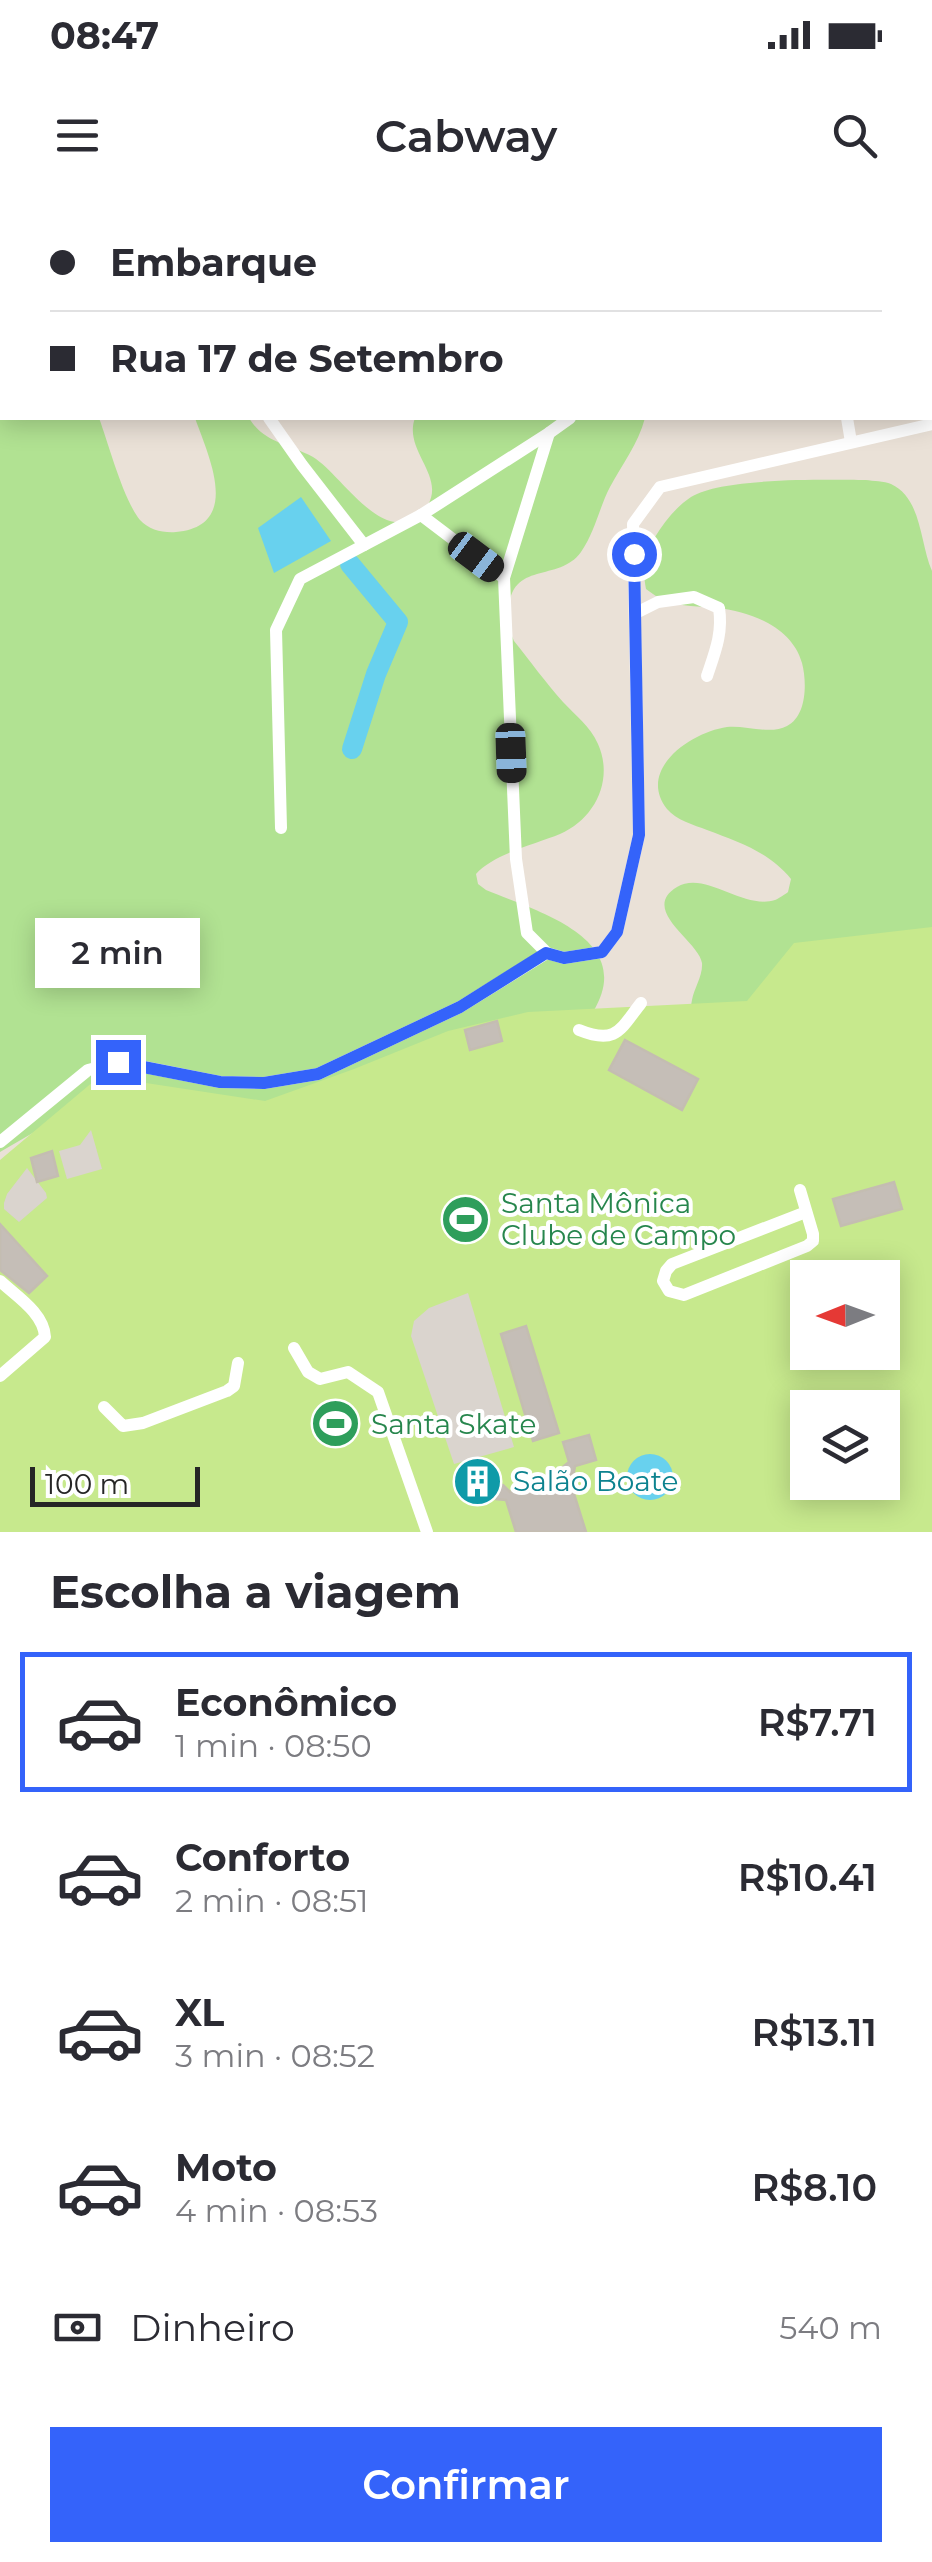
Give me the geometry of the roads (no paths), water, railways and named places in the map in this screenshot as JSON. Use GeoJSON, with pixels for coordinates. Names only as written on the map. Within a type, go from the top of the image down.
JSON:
{"type":"FeatureCollection","features":[{"type":"Feature","properties":{"kind":"street"},"geometry":{"type":"LineString","coordinates":[[270,420],[364,545]]}},
{"type":"Feature","properties":{"kind":"street"},"geometry":{"type":"LineString","coordinates":[[281,828],[276,630],[300,579],[420,515],[567,420]]}},
{"type":"Feature","properties":{"kind":"street"},"geometry":{"type":"LineString","coordinates":[[846,420],[851,442]]}},
{"type":"Feature","properties":{"kind":"street"},"geometry":{"type":"LineString","coordinates":[[550,433],[504,578],[516,858],[527,932],[546,953],[564,958],[602,952],[617,932],[639,835],[633,524],[660,486],[932,424]]}},
{"type":"Feature","properties":{"kind":"street"},"geometry":{"type":"LineString","coordinates":[[420,515],[504,578]]}},
{"type":"Feature","properties":{"kind":"street"},"geometry":{"type":"LineString","coordinates":[[636,613],[658,602],[694,597],[720,608],[722,624],[707,676]]}},
{"type":"Feature","properties":{"kind":"street"},"geometry":{"type":"LineString","coordinates":[[0,1142],[88,1070],[118,1062],[220,1082],[264,1083],[318,1074],[460,1007],[546,953]]}},
{"type":"Feature","properties":{"kind":"street"},"geometry":{"type":"LineString","coordinates":[[579,1030],[606,1038],[618,1034],[641,1003]]}},
{"type":"Feature","properties":{"kind":"street"},"geometry":{"type":"LineString","coordinates":[[800,1190],[813,1234],[813,1241],[807,1246],[684,1295],[669,1291],[664,1281],[672,1264],[806,1212]]}},
{"type":"Feature","properties":{"kind":"street"},"geometry":{"type":"LineString","coordinates":[[0,1281],[38,1316],[46,1337],[0,1376]]}},
{"type":"Feature","properties":{"kind":"street"},"geometry":{"type":"LineString","coordinates":[[294,1348],[308,1372],[320,1379],[348,1372],[378,1392],[427,1532]]}},
{"type":"Feature","properties":{"kind":"street"},"geometry":{"type":"LineString","coordinates":[[104,1407],[123,1426],[143,1423],[226,1391],[234,1386],[238,1364]]}},
{"type":"Feature","properties":{"kind":"water"},"geometry":{"type":"Polygon","coordinates":[[[301,497],[331,541],[274,573],[258,528],[301,497]]]}},
{"type":"Feature","properties":{"kind":"water"},"geometry":{"type":"Polygon","coordinates":[[[650,1454],[667,1460],[673,1477],[667,1494],[650,1500],[633,1494],[627,1477],[633,1460],[650,1454]]]}},
{"type":"Feature","properties":{"kind":"waterway"},"geometry":{"type":"LineString","coordinates":[[350,564],[398,622],[352,749]]}},
{"type":"Feature","properties":{"kind":"place","name":"Santa Mônica Clube de Campo"},"geometry":{"type":"Point","coordinates":[466,1219]}},
{"type":"Feature","properties":{"kind":"place","name":"Santa Skate"},"geometry":{"type":"Point","coordinates":[336,1424]}},
{"type":"Feature","properties":{"kind":"place","name":"Salão Boate"},"geometry":{"type":"Point","coordinates":[478,1481]}}]}
